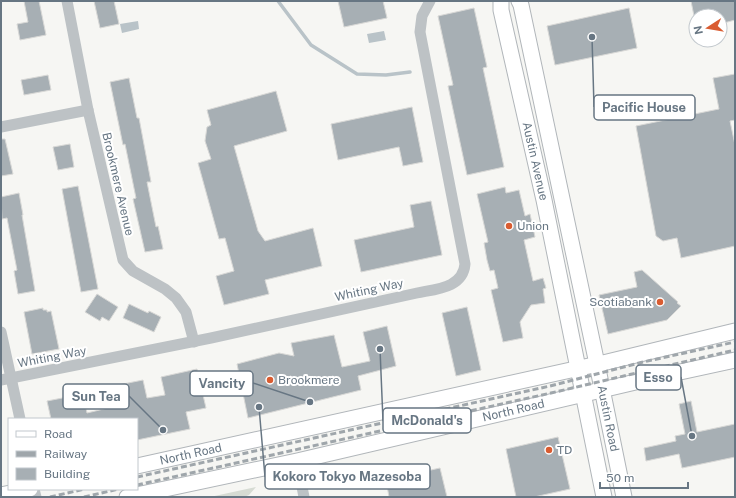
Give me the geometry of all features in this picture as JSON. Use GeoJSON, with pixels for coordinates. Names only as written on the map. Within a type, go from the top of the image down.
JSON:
{"type":"FeatureCollection","features":[{"type":"Feature","properties":{"kind":"main road","name":"Austin Avenue"},"geometry":{"type":"LineString","coordinates":[[501,1],[501,10],[544,200],[577,368]]}},
{"type":"Feature","properties":{"kind":"main road","name":"Austin Avenue"},"geometry":{"type":"LineString","coordinates":[[519,1],[597,364]]}},
{"type":"Feature","properties":{"kind":"main road"},"geometry":{"type":"LineString","coordinates":[[544,200],[562,197]]}},
{"type":"Feature","properties":{"kind":"main road","name":"North Road"},"geometry":{"type":"LineString","coordinates":[[138,466],[597,364],[735,331]]}},
{"type":"Feature","properties":{"kind":"main road","name":"North Road"},"geometry":{"type":"LineString","coordinates":[[127,497],[297,461],[582,394],[735,360]]}},
{"type":"Feature","properties":{"kind":"main road","name":"Austin Road"},"geometry":{"type":"LineString","coordinates":[[597,364],[624,497]]}},
{"type":"Feature","properties":{"kind":"main road","name":"Austin Road"},"geometry":{"type":"LineString","coordinates":[[577,368],[604,497]]}},
{"type":"Feature","properties":{"kind":"main road"},"geometry":{"type":"LineString","coordinates":[[1,495],[25,490]]}},
{"type":"Feature","properties":{"kind":"street","name":"Brookmere Avenue"},"geometry":{"type":"LineString","coordinates":[[67,1],[88,110],[123,260],[132,271],[171,292],[186,312],[194,342]]}},
{"type":"Feature","properties":{"kind":"street","name":"Whiting Way"},"geometry":{"type":"LineString","coordinates":[[6,379],[194,342],[445,287],[456,282],[462,276],[465,264],[420,32],[422,16],[430,1]]}},
{"type":"Feature","properties":{"kind":"street"},"geometry":{"type":"LineString","coordinates":[[1,127],[88,110]]}},
{"type":"Feature","properties":{"kind":"street"},"geometry":{"type":"LineString","coordinates":[[1,332],[6,379],[20,418]]}},
{"type":"Feature","properties":{"kind":"street"},"geometry":{"type":"LineString","coordinates":[[297,461],[304,497]]}},
{"type":"Feature","properties":{"kind":"shaded area"},"geometry":{"type":"Polygon","coordinates":[[[138,21],[139,29],[122,33],[120,24],[138,21]]]}},
{"type":"Feature","properties":{"kind":"shaded area"},"geometry":{"type":"Polygon","coordinates":[[[384,31],[386,40],[369,43],[367,34],[384,31]]]}},
{"type":"Feature","properties":{"kind":"shaded area"},"geometry":{"type":"Polygon","coordinates":[[[256,487],[249,495],[244,497],[210,497],[256,487]]]}},
{"type":"Feature","properties":{"kind":"building"},"geometry":{"type":"Polygon","coordinates":[[[24,1],[39,1],[46,35],[20,40],[17,24],[28,22],[24,1]]]}},
{"type":"Feature","properties":{"kind":"building"},"geometry":{"type":"Polygon","coordinates":[[[94,1],[114,1],[119,24],[100,28],[94,1]]]}},
{"type":"Feature","properties":{"kind":"building"},"geometry":{"type":"Polygon","coordinates":[[[338,1],[383,1],[387,18],[344,27],[338,1]]]}},
{"type":"Feature","properties":{"kind":"building"},"geometry":{"type":"Polygon","coordinates":[[[691,1],[735,1],[735,20],[728,22],[728,8],[692,8],[691,1]]]}},
{"type":"Feature","properties":{"kind":"building"},"geometry":{"type":"Polygon","coordinates":[[[474,8],[487,67],[483,68],[504,167],[467,175],[448,86],[453,85],[438,16],[474,8]]]}},
{"type":"Feature","properties":{"kind":"building"},"geometry":{"type":"Polygon","coordinates":[[[629,8],[637,48],[555,65],[547,26],[629,8]]]}},
{"type":"Feature","properties":{"kind":"building"},"geometry":{"type":"Polygon","coordinates":[[[735,74],[735,120],[730,121],[735,145],[735,246],[681,258],[677,238],[663,241],[656,236],[636,126],[719,109],[713,78],[735,74]]]}},
{"type":"Feature","properties":{"kind":"building"},"geometry":{"type":"Polygon","coordinates":[[[48,75],[51,90],[24,95],[21,80],[48,75]]]}},
{"type":"Feature","properties":{"kind":"building"},"geometry":{"type":"Polygon","coordinates":[[[129,78],[137,118],[139,118],[151,182],[147,182],[156,227],[158,226],[163,249],[145,252],[133,199],[136,198],[125,144],[123,145],[110,82],[129,78]]]}},
{"type":"Feature","properties":{"kind":"building"},"geometry":{"type":"Polygon","coordinates":[[[276,91],[287,131],[234,146],[258,231],[265,241],[313,228],[322,266],[265,280],[269,294],[224,305],[216,276],[234,271],[225,238],[219,239],[198,163],[211,159],[205,141],[207,127],[211,125],[207,110],[276,91]]]}},
{"type":"Feature","properties":{"kind":"building"},"geometry":{"type":"Polygon","coordinates":[[[412,107],[423,162],[403,166],[399,147],[338,160],[331,124],[412,107]]]}},
{"type":"Feature","properties":{"kind":"building"},"geometry":{"type":"Polygon","coordinates":[[[1,139],[5,139],[13,174],[1,176],[1,139]]]}},
{"type":"Feature","properties":{"kind":"building"},"geometry":{"type":"Polygon","coordinates":[[[70,144],[74,167],[58,170],[53,147],[70,144]]]}},
{"type":"Feature","properties":{"kind":"building"},"geometry":{"type":"Polygon","coordinates":[[[78,186],[98,289],[81,292],[62,189],[78,186]]]}},
{"type":"Feature","properties":{"kind":"building","name":"Union"},"geometry":{"type":"Polygon","coordinates":[[[505,187],[506,193],[519,190],[525,216],[530,214],[535,237],[524,240],[533,281],[543,278],[546,288],[543,289],[545,303],[531,305],[520,322],[523,338],[503,342],[491,290],[498,288],[494,270],[490,271],[487,260],[484,243],[488,242],[477,194],[505,187]]]}},
{"type":"Feature","properties":{"kind":"building"},"geometry":{"type":"Polygon","coordinates":[[[19,193],[35,291],[18,294],[14,271],[17,270],[7,218],[2,219],[1,197],[19,193]]]}},
{"type":"Feature","properties":{"kind":"building"},"geometry":{"type":"Polygon","coordinates":[[[431,201],[442,255],[361,272],[354,240],[414,227],[410,205],[431,201]]]}},
{"type":"Feature","properties":{"kind":"building"},"geometry":{"type":"Polygon","coordinates":[[[642,270],[681,306],[667,320],[608,334],[599,295],[637,287],[634,272],[642,270]]]}},
{"type":"Feature","properties":{"kind":"building"},"geometry":{"type":"Polygon","coordinates":[[[97,294],[118,307],[109,321],[102,317],[100,321],[85,312],[97,294]]]}},
{"type":"Feature","properties":{"kind":"building"},"geometry":{"type":"Polygon","coordinates":[[[129,304],[161,317],[154,332],[123,318],[129,304]]]}},
{"type":"Feature","properties":{"kind":"building"},"geometry":{"type":"Polygon","coordinates":[[[467,307],[481,370],[456,376],[442,313],[467,307]]]}},
{"type":"Feature","properties":{"kind":"building"},"geometry":{"type":"Polygon","coordinates":[[[43,308],[43,310],[47,310],[47,312],[51,311],[59,349],[32,354],[24,312],[43,308]]]}},
{"type":"Feature","properties":{"kind":"building"},"geometry":{"type":"Polygon","coordinates":[[[387,326],[396,366],[358,376],[361,390],[248,418],[237,364],[279,353],[294,356],[291,343],[334,335],[342,367],[370,361],[363,332],[387,326]]]}},
{"type":"Feature","properties":{"kind":"building"},"geometry":{"type":"Polygon","coordinates":[[[197,369],[206,408],[186,412],[190,429],[138,440],[138,418],[51,418],[47,401],[83,394],[87,413],[108,408],[103,388],[143,380],[147,398],[165,395],[161,377],[197,369]]]}},
{"type":"Feature","properties":{"kind":"building"},"geometry":{"type":"Polygon","coordinates":[[[691,401],[697,432],[735,424],[735,457],[682,468],[679,454],[646,461],[644,448],[676,441],[675,436],[685,434],[679,404],[691,401]]]}},
{"type":"Feature","properties":{"kind":"building"},"geometry":{"type":"Polygon","coordinates":[[[558,437],[570,489],[534,497],[516,497],[506,449],[558,437]]]}},
{"type":"Feature","properties":{"kind":"building"},"geometry":{"type":"Polygon","coordinates":[[[440,468],[447,497],[389,497],[386,480],[440,468]]]}},
{"type":"Feature","properties":{"kind":"waterway"},"geometry":{"type":"LineString","coordinates":[[278,1],[311,45],[357,74],[386,75],[410,72]]}},
{"type":"Feature","properties":{"kind":"railway"},"geometry":{"type":"LineString","coordinates":[[138,477],[550,386],[643,362],[735,342]]}},
{"type":"Feature","properties":{"kind":"railway"},"geometry":{"type":"LineString","coordinates":[[138,485],[551,393],[735,350]]}},
{"type":"Feature","properties":{"kind":"railway"},"geometry":{"type":"LineString","coordinates":[[50,497],[81,490]]}},
{"type":"Feature","properties":{"kind":"railway"},"geometry":{"type":"LineString","coordinates":[[84,497],[115,490]]}},
{"type":"Feature","properties":{"kind":"place","name":"Pacific House"},"geometry":{"type":"Point","coordinates":[592,37]}},
{"type":"Feature","properties":{"kind":"place","name":"Union"},"geometry":{"type":"Point","coordinates":[509,226]}},
{"type":"Feature","properties":{"kind":"place","name":"Scotiabank"},"geometry":{"type":"Point","coordinates":[660,302]}},
{"type":"Feature","properties":{"kind":"place","name":"McDonald's"},"geometry":{"type":"Point","coordinates":[380,349]}},
{"type":"Feature","properties":{"kind":"place","name":"Brookmere"},"geometry":{"type":"Point","coordinates":[270,380]}},
{"type":"Feature","properties":{"kind":"place","name":"Vancity"},"geometry":{"type":"Point","coordinates":[310,402]}},
{"type":"Feature","properties":{"kind":"place","name":"Kokoro Tokyo Mazesoba"},"geometry":{"type":"Point","coordinates":[259,407]}},
{"type":"Feature","properties":{"kind":"place","name":"Sun Tea"},"geometry":{"type":"Point","coordinates":[163,430]}},
{"type":"Feature","properties":{"kind":"place","name":"Esso"},"geometry":{"type":"Point","coordinates":[692,436]}},
{"type":"Feature","properties":{"kind":"place","name":"TD"},"geometry":{"type":"Point","coordinates":[549,450]}}]}
